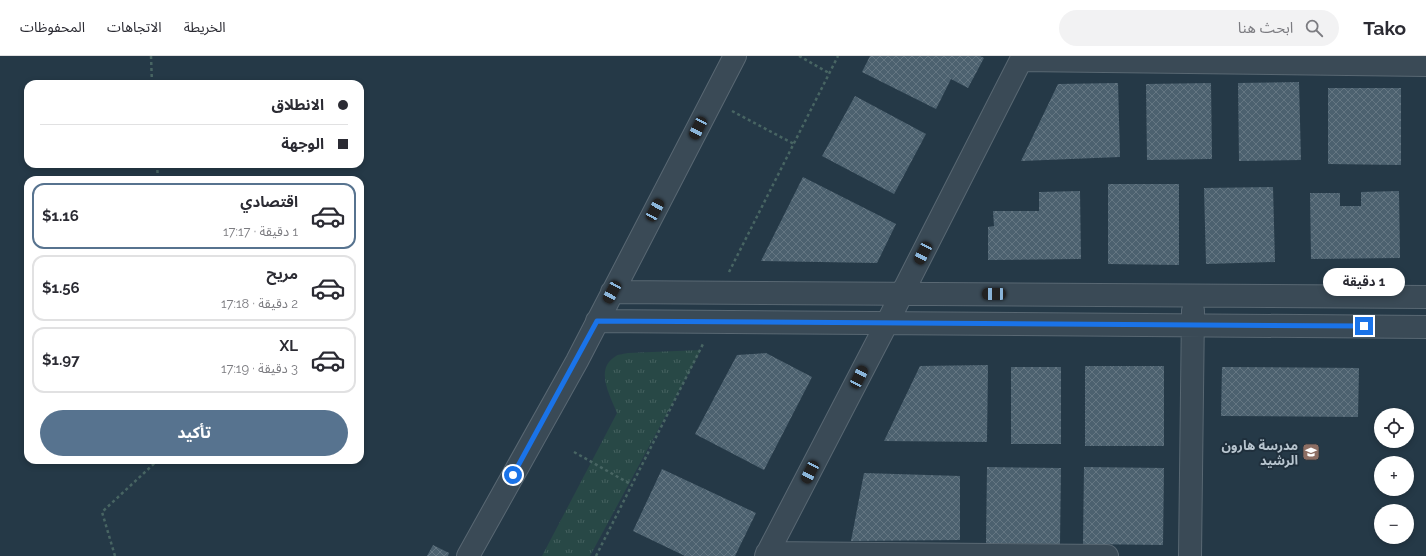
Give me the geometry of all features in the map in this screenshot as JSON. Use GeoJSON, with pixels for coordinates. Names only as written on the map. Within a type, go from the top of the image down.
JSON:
{"type":"FeatureCollection","features":[{"type":"Feature","properties":{"kind":"street"},"geometry":{"type":"LineString","coordinates":[[468,556],[576,361],[735,56]]}},
{"type":"Feature","properties":{"kind":"street"},"geometry":{"type":"LineString","coordinates":[[1107,556],[767,555],[1022,58],[1426,65]]}},
{"type":"Feature","properties":{"kind":"street"},"geometry":{"type":"LineString","coordinates":[[612,292],[1426,297]]}},
{"type":"Feature","properties":{"kind":"street"},"geometry":{"type":"LineString","coordinates":[[1190,556],[1193,296]]}},
{"type":"Feature","properties":{"kind":"street"},"geometry":{"type":"LineString","coordinates":[[597,321],[1426,327]]}},
{"type":"Feature","properties":{"kind":"path"},"geometry":{"type":"LineString","coordinates":[[151,56],[152,80]]}},
{"type":"Feature","properties":{"kind":"path"},"geometry":{"type":"LineString","coordinates":[[799,56],[829,73]]}},
{"type":"Feature","properties":{"kind":"path"},"geometry":{"type":"LineString","coordinates":[[719,293],[838,56]]}},
{"type":"Feature","properties":{"kind":"path"},"geometry":{"type":"LineString","coordinates":[[712,100],[794,144]]}},
{"type":"Feature","properties":{"kind":"path"},"geometry":{"type":"LineString","coordinates":[[596,556],[714,322]]}},
{"type":"Feature","properties":{"kind":"path"},"geometry":{"type":"LineString","coordinates":[[574,452],[632,485]]}},
{"type":"Feature","properties":{"kind":"path"},"geometry":{"type":"LineString","coordinates":[[115,556],[102,512],[154,464]]}},
{"type":"Feature","properties":{"kind":"green space"},"geometry":{"type":"Polygon","coordinates":[[[701,350],[590,556],[542,556],[617,413],[606,383],[605,375],[609,361],[617,355],[628,353],[701,350]]]}},
{"type":"Feature","properties":{"kind":"building"},"geometry":{"type":"Polygon","coordinates":[[[870,56],[980,56],[984,58],[968,88],[951,79],[936,109],[862,72],[870,56]]]}},
{"type":"Feature","properties":{"kind":"building"},"geometry":{"type":"Polygon","coordinates":[[[1299,82],[1301,160],[1239,161],[1238,83],[1299,82]]]}},
{"type":"Feature","properties":{"kind":"building"},"geometry":{"type":"Polygon","coordinates":[[[1118,83],[1120,157],[1021,161],[1058,84],[1118,83]]]}},
{"type":"Feature","properties":{"kind":"building"},"geometry":{"type":"Polygon","coordinates":[[[1211,83],[1212,159],[1147,160],[1146,84],[1211,83]]]}},
{"type":"Feature","properties":{"kind":"building"},"geometry":{"type":"Polygon","coordinates":[[[1328,88],[1401,88],[1401,165],[1328,164],[1328,88]]]}},
{"type":"Feature","properties":{"kind":"building"},"geometry":{"type":"Polygon","coordinates":[[[855,96],[926,134],[894,194],[822,156],[855,96]]]}},
{"type":"Feature","properties":{"kind":"building"},"geometry":{"type":"Polygon","coordinates":[[[803,177],[896,224],[877,263],[761,261],[803,177]]]}},
{"type":"Feature","properties":{"kind":"building"},"geometry":{"type":"Polygon","coordinates":[[[1108,184],[1179,184],[1179,265],[1108,264],[1108,184]]]}},
{"type":"Feature","properties":{"kind":"building"},"geometry":{"type":"Polygon","coordinates":[[[1273,187],[1275,262],[1206,264],[1204,188],[1273,187]]]}},
{"type":"Feature","properties":{"kind":"building"},"geometry":{"type":"Polygon","coordinates":[[[1080,191],[1081,259],[988,260],[988,227],[994,226],[993,211],[1039,211],[1039,192],[1080,191]]]}},
{"type":"Feature","properties":{"kind":"building"},"geometry":{"type":"Polygon","coordinates":[[[1399,191],[1400,258],[1311,259],[1310,193],[1340,193],[1340,206],[1361,206],[1361,192],[1399,191]]]}},
{"type":"Feature","properties":{"kind":"building"},"geometry":{"type":"Polygon","coordinates":[[[766,353],[812,377],[764,470],[695,434],[737,355],[766,353]]]}},
{"type":"Feature","properties":{"kind":"building"},"geometry":{"type":"Polygon","coordinates":[[[988,365],[987,442],[884,441],[920,366],[988,365]]]}},
{"type":"Feature","properties":{"kind":"building"},"geometry":{"type":"Polygon","coordinates":[[[1085,366],[1164,366],[1164,446],[1085,446],[1085,366]]]}},
{"type":"Feature","properties":{"kind":"building"},"geometry":{"type":"Polygon","coordinates":[[[1011,367],[1061,367],[1061,444],[1011,444],[1011,367]]]}},
{"type":"Feature","properties":{"kind":"building"},"geometry":{"type":"Polygon","coordinates":[[[1222,367],[1359,368],[1358,417],[1221,416],[1222,367]]]}},
{"type":"Feature","properties":{"kind":"building"},"geometry":{"type":"Polygon","coordinates":[[[987,467],[1061,468],[1060,544],[986,543],[987,467]]]}},
{"type":"Feature","properties":{"kind":"building"},"geometry":{"type":"Polygon","coordinates":[[[1084,467],[1164,468],[1163,545],[1083,544],[1084,467]]]}},
{"type":"Feature","properties":{"kind":"building"},"geometry":{"type":"Polygon","coordinates":[[[662,469],[756,513],[735,556],[685,556],[633,531],[662,469]]]}},
{"type":"Feature","properties":{"kind":"building"},"geometry":{"type":"Polygon","coordinates":[[[864,473],[960,476],[960,540],[851,541],[864,473]]]}},
{"type":"Feature","properties":{"kind":"building"},"geometry":{"type":"Polygon","coordinates":[[[433,545],[449,553],[448,556],[427,556],[433,545]]]}},
{"type":"Feature","properties":{"kind":"place","name":"مدرسة هارون الرشيد"},"geometry":{"type":"Point","coordinates":[1311,452]}},
{"type":"Feature","properties":{"kind":"route"},"geometry":{"type":"LineString","coordinates":[[513,475],[597,321],[1364,326]]}}]}
